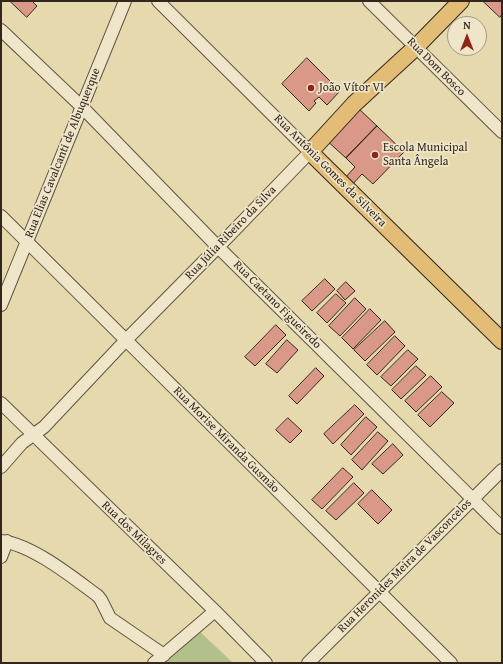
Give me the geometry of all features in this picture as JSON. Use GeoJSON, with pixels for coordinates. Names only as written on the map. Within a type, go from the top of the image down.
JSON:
{"type":"FeatureCollection","features":[{"type":"Feature","properties":{"kind":"main road","name":"Rua Júlia Ribeiro da Silva"},"geometry":{"type":"LineString","coordinates":[[310,152],[354,104],[416,47],[461,1]]}},
{"type":"Feature","properties":{"kind":"main road","name":"Rua Antônia Gomes da Silveira"},"geometry":{"type":"LineString","coordinates":[[310,152],[502,341]]}},
{"type":"Feature","properties":{"kind":"street","name":"Rua Elias Cavalcanti de Albuquerque"},"geometry":{"type":"LineString","coordinates":[[1,305],[125,1]]}},
{"type":"Feature","properties":{"kind":"street","name":"Rua Antônia Gomes da Silveira"},"geometry":{"type":"LineString","coordinates":[[158,1],[310,152]]}},
{"type":"Feature","properties":{"kind":"street","name":"Rua Dom Bosco"},"geometry":{"type":"LineString","coordinates":[[370,1],[502,132]]}},
{"type":"Feature","properties":{"kind":"street","name":"Rua Caetano Figueiredo"},"geometry":{"type":"LineString","coordinates":[[1,30],[82,107],[218,247],[502,528]]}},
{"type":"Feature","properties":{"kind":"street","name":"Rua Júlia Ribeiro da Silva"},"geometry":{"type":"LineString","coordinates":[[1,467],[22,443],[44,426],[310,152]]}},
{"type":"Feature","properties":{"kind":"street","name":"Rua Morise Miranda Gusmão"},"geometry":{"type":"LineString","coordinates":[[1,216],[451,663]]}},
{"type":"Feature","properties":{"kind":"street","name":"Rua dos Milagres"},"geometry":{"type":"LineString","coordinates":[[1,403],[215,611],[266,663]]}},
{"type":"Feature","properties":{"kind":"street","name":"Rua Heronides Meira de Vasconcelos"},"geometry":{"type":"LineString","coordinates":[[308,663],[502,470]]}},
{"type":"Feature","properties":{"kind":"street"},"geometry":{"type":"LineString","coordinates":[[1,557],[4,541],[39,556],[72,577],[101,600],[110,618],[164,654]]}},
{"type":"Feature","properties":{"kind":"street"},"geometry":{"type":"LineString","coordinates":[[154,663],[215,611]]}},
{"type":"Feature","properties":{"kind":"green space"},"geometry":{"type":"Polygon","coordinates":[[[195,627],[233,663],[158,663],[195,627]]]}},
{"type":"Feature","properties":{"kind":"building"},"geometry":{"type":"Polygon","coordinates":[[[10,1],[32,1],[37,6],[27,17],[10,1]]]}},
{"type":"Feature","properties":{"kind":"building"},"geometry":{"type":"Polygon","coordinates":[[[483,1],[502,1],[502,14],[500,17],[483,1]]]}},
{"type":"Feature","properties":{"kind":"building","name":"João Vítor VI"},"geometry":{"type":"Polygon","coordinates":[[[307,58],[340,91],[327,105],[319,97],[314,101],[316,103],[309,111],[282,84],[307,58]]]}},
{"type":"Feature","properties":{"kind":"building"},"geometry":{"type":"Polygon","coordinates":[[[357,107],[377,126],[346,158],[325,139],[357,107]]]}},
{"type":"Feature","properties":{"kind":"building","name":"Escola Municipal Santa Ângela"},"geometry":{"type":"Polygon","coordinates":[[[377,126],[404,152],[373,184],[362,174],[351,186],[344,179],[355,167],[346,158],[377,126]]]}},
{"type":"Feature","properties":{"kind":"building"},"geometry":{"type":"Polygon","coordinates":[[[325,279],[335,289],[312,311],[302,301],[325,279]]]}},
{"type":"Feature","properties":{"kind":"building"},"geometry":{"type":"Polygon","coordinates":[[[346,282],[355,291],[345,300],[337,291],[346,282]]]}},
{"type":"Feature","properties":{"kind":"building"},"geometry":{"type":"Polygon","coordinates":[[[336,294],[346,303],[327,323],[317,313],[336,294]]]}},
{"type":"Feature","properties":{"kind":"building"},"geometry":{"type":"Polygon","coordinates":[[[355,298],[366,309],[340,336],[329,326],[355,298]]]}},
{"type":"Feature","properties":{"kind":"building"},"geometry":{"type":"Polygon","coordinates":[[[370,309],[381,320],[353,349],[342,338],[370,309]]]}},
{"type":"Feature","properties":{"kind":"building"},"geometry":{"type":"Polygon","coordinates":[[[385,321],[395,332],[365,361],[354,350],[385,321]]]}},
{"type":"Feature","properties":{"kind":"building"},"geometry":{"type":"Polygon","coordinates":[[[276,325],[286,335],[255,366],[245,357],[276,325]]]}},
{"type":"Feature","properties":{"kind":"building"},"geometry":{"type":"Polygon","coordinates":[[[395,336],[405,346],[377,375],[367,365],[395,336]]]}},
{"type":"Feature","properties":{"kind":"building"},"geometry":{"type":"Polygon","coordinates":[[[287,340],[298,350],[277,373],[266,364],[287,340]]]}},
{"type":"Feature","properties":{"kind":"building"},"geometry":{"type":"Polygon","coordinates":[[[408,350],[418,359],[391,386],[381,377],[408,350]]]}},
{"type":"Feature","properties":{"kind":"building"},"geometry":{"type":"Polygon","coordinates":[[[416,366],[426,375],[401,399],[392,390],[416,366]]]}},
{"type":"Feature","properties":{"kind":"building"},"geometry":{"type":"Polygon","coordinates":[[[316,368],[324,376],[297,404],[289,396],[316,368]]]}},
{"type":"Feature","properties":{"kind":"building"},"geometry":{"type":"Polygon","coordinates":[[[431,376],[442,387],[416,412],[405,401],[431,376]]]}},
{"type":"Feature","properties":{"kind":"building"},"geometry":{"type":"Polygon","coordinates":[[[442,392],[454,403],[430,427],[418,415],[442,392]]]}},
{"type":"Feature","properties":{"kind":"building"},"geometry":{"type":"Polygon","coordinates":[[[355,405],[364,414],[333,444],[324,434],[355,405]]]}},
{"type":"Feature","properties":{"kind":"building"},"geometry":{"type":"Polygon","coordinates":[[[366,417],[377,427],[351,455],[341,445],[366,417]]]}},
{"type":"Feature","properties":{"kind":"building"},"geometry":{"type":"Polygon","coordinates":[[[288,418],[302,431],[290,443],[276,430],[288,418]]]}},
{"type":"Feature","properties":{"kind":"building"},"geometry":{"type":"Polygon","coordinates":[[[378,432],[388,441],[362,470],[352,460],[378,432]]]}},
{"type":"Feature","properties":{"kind":"building"},"geometry":{"type":"Polygon","coordinates":[[[393,444],[403,455],[383,474],[372,464],[393,444]]]}},
{"type":"Feature","properties":{"kind":"building"},"geometry":{"type":"Polygon","coordinates":[[[343,468],[353,477],[322,509],[312,500],[343,468]]]}},
{"type":"Feature","properties":{"kind":"building"},"geometry":{"type":"Polygon","coordinates":[[[354,483],[364,493],[336,520],[326,511],[354,483]]]}},
{"type":"Feature","properties":{"kind":"building"},"geometry":{"type":"Polygon","coordinates":[[[372,490],[392,510],[378,524],[358,504],[372,490]]]}},
{"type":"Feature","properties":{"kind":"place","name":"João Vítor VI"},"geometry":{"type":"Point","coordinates":[311,88]}},
{"type":"Feature","properties":{"kind":"place","name":"Escola Municipal Santa Ângela"},"geometry":{"type":"Point","coordinates":[375,155]}}]}
